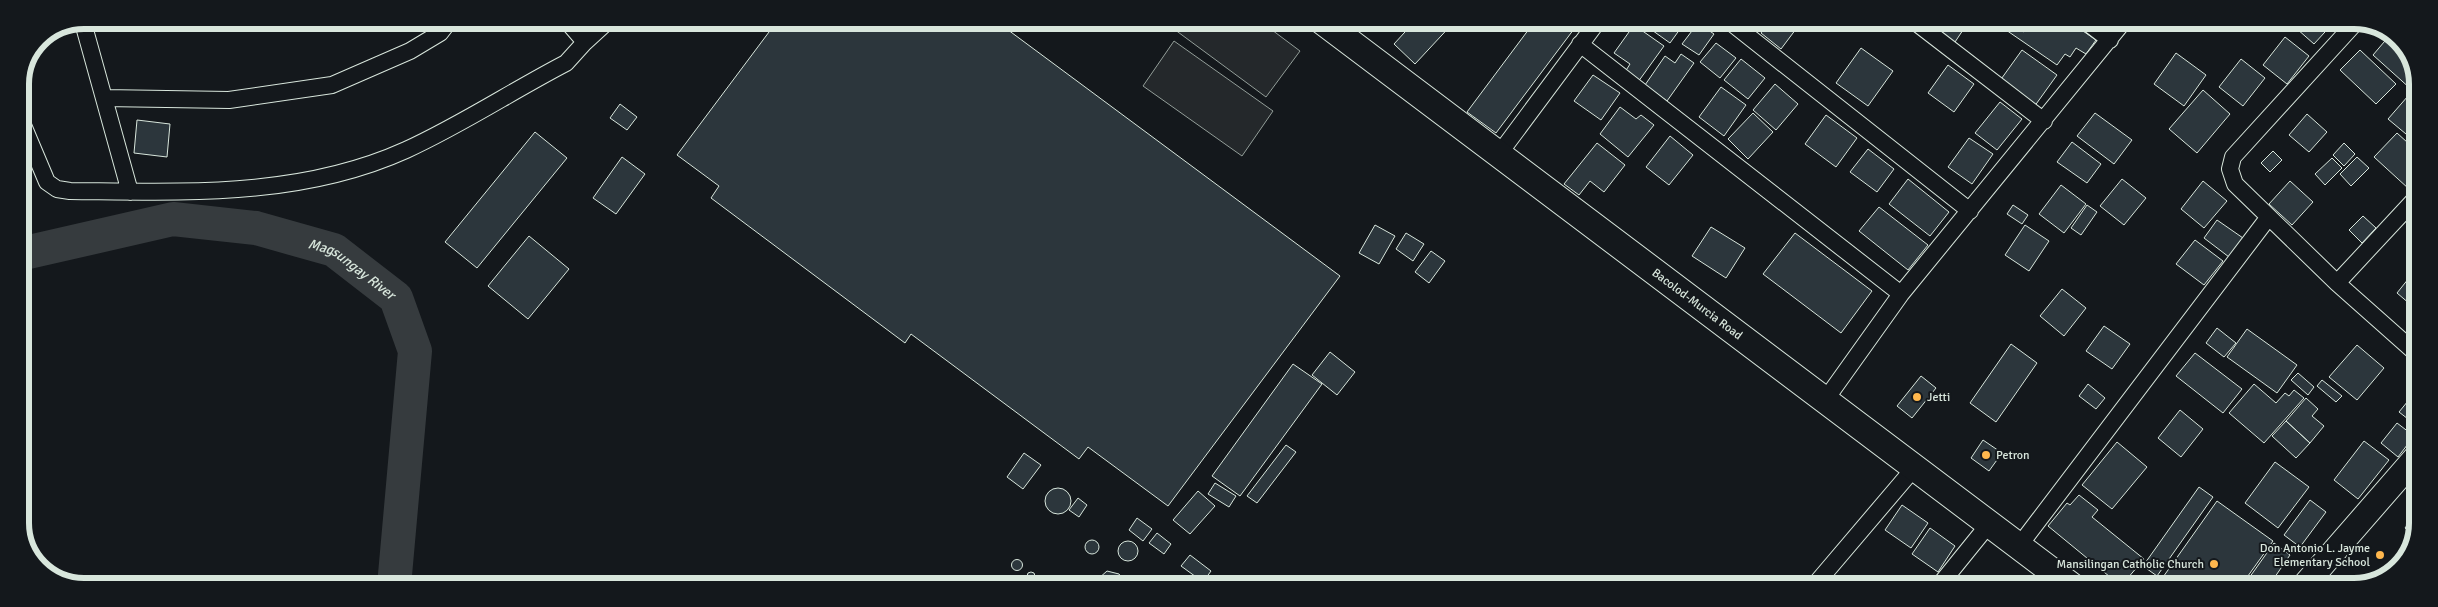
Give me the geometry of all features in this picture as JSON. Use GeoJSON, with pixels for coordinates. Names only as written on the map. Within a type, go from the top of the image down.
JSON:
{"type":"FeatureCollection","features":[{"type":"Feature","properties":{"kind":"main road","name":"Bacolod-Murcia Road"},"geometry":{"type":"LineString","coordinates":[[1333,29],[1826,399],[2061,578]]}},
{"type":"Feature","properties":{"kind":"street"},"geometry":{"type":"LineString","coordinates":[[85,29],[130,192]]}},
{"type":"Feature","properties":{"kind":"street"},"geometry":{"type":"LineString","coordinates":[[104,98],[229,100],[332,85],[410,51],[440,33],[443,29]]}},
{"type":"Feature","properties":{"kind":"street"},"geometry":{"type":"LineString","coordinates":[[574,29],[586,42]]}},
{"type":"Feature","properties":{"kind":"street"},"geometry":{"type":"LineString","coordinates":[[29,139],[47,182],[57,190],[130,192],[223,191],[279,186],[355,169],[406,150],[566,63],[600,29]]}},
{"type":"Feature","properties":{"kind":"street"},"geometry":{"type":"LineString","coordinates":[[1499,154],[1592,29]]}},
{"type":"Feature","properties":{"kind":"street"},"geometry":{"type":"LineString","coordinates":[[1739,29],[1970,212]]}},
{"type":"Feature","properties":{"kind":"street"},"geometry":{"type":"LineString","coordinates":[[1924,29],[2044,121]]}},
{"type":"Feature","properties":{"kind":"street"},"geometry":{"type":"LineString","coordinates":[[2096,29],[2110,40]]}},
{"type":"Feature","properties":{"kind":"street"},"geometry":{"type":"LineString","coordinates":[[1826,399],[1901,294],[2118,29]]}},
{"type":"Feature","properties":{"kind":"street"},"geometry":{"type":"LineString","coordinates":[[2350,29],[2233,157],[2230,169],[2235,184],[2268,218],[2409,347]]}},
{"type":"Feature","properties":{"kind":"street"},"geometry":{"type":"LineString","coordinates":[[1580,44],[1901,294]]}},
{"type":"Feature","properties":{"kind":"street"},"geometry":{"type":"LineString","coordinates":[[2338,283],[2409,206]]}},
{"type":"Feature","properties":{"kind":"street"},"geometry":{"type":"LineString","coordinates":[[2018,546],[2268,218]]}},
{"type":"Feature","properties":{"kind":"street"},"geometry":{"type":"LineString","coordinates":[[2311,578],[2409,465]]}},
{"type":"Feature","properties":{"kind":"street"},"geometry":{"type":"LineString","coordinates":[[1821,578],[1915,467]]}},
{"type":"Feature","properties":{"kind":"street"},"geometry":{"type":"LineString","coordinates":[[1945,578],[1990,524]]}},
{"type":"Feature","properties":{"kind":"shaded area"},"geometry":{"type":"Polygon","coordinates":[[[1174,29],[1271,29],[1300,51],[1266,97],[1174,29]]]}},
{"type":"Feature","properties":{"kind":"shaded area"},"geometry":{"type":"Polygon","coordinates":[[[1174,41],[1273,111],[1242,156],[1143,86],[1174,41]]]}},
{"type":"Feature","properties":{"kind":"building"},"geometry":{"type":"Polygon","coordinates":[[[771,29],[1007,29],[1340,276],[1168,506],[1088,447],[1079,459],[911,334],[905,343],[711,198],[719,186],[677,155],[771,29]]]}},
{"type":"Feature","properties":{"kind":"building"},"geometry":{"type":"Polygon","coordinates":[[[1408,29],[1448,29],[1415,64],[1394,44],[1408,29]]]}},
{"type":"Feature","properties":{"kind":"building"},"geometry":{"type":"Polygon","coordinates":[[[1529,29],[1574,29],[1496,133],[1467,112],[1529,29]]]}},
{"type":"Feature","properties":{"kind":"building"},"geometry":{"type":"Polygon","coordinates":[[[1631,29],[1640,29],[1664,46],[1638,82],[1625,72],[1630,64],[1614,53],[1631,29]]]}},
{"type":"Feature","properties":{"kind":"building"},"geometry":{"type":"Polygon","coordinates":[[[1650,29],[1680,29],[1670,43],[1650,29]]]}},
{"type":"Feature","properties":{"kind":"building"},"geometry":{"type":"Polygon","coordinates":[[[1693,29],[1707,29],[1714,34],[1699,55],[1682,44],[1693,29]]]}},
{"type":"Feature","properties":{"kind":"building"},"geometry":{"type":"Polygon","coordinates":[[[1764,29],[1796,29],[1781,49],[1761,33],[1764,29]]]}},
{"type":"Feature","properties":{"kind":"building"},"geometry":{"type":"Polygon","coordinates":[[[1936,29],[1964,29],[1953,45],[1934,32],[1936,29]]]}},
{"type":"Feature","properties":{"kind":"building"},"geometry":{"type":"Polygon","coordinates":[[[2020,29],[2024,32],[2026,29],[2060,29],[2063,31],[2065,29],[2080,29],[2096,40],[2086,54],[2076,48],[2070,57],[2065,54],[2057,65],[2006,30],[2020,29]]]}},
{"type":"Feature","properties":{"kind":"building"},"geometry":{"type":"Polygon","coordinates":[[[2297,29],[2328,29],[2314,44],[2297,29]]]}},
{"type":"Feature","properties":{"kind":"building"},"geometry":{"type":"Polygon","coordinates":[[[2285,37],[2309,56],[2287,84],[2263,65],[2285,37]]]}},
{"type":"Feature","properties":{"kind":"building"},"geometry":{"type":"Polygon","coordinates":[[[2387,39],[2396,47],[2407,69],[2409,87],[2373,55],[2387,39]]]}},
{"type":"Feature","properties":{"kind":"building"},"geometry":{"type":"Polygon","coordinates":[[[1716,43],[1736,58],[1720,78],[1700,62],[1716,43]]]}},
{"type":"Feature","properties":{"kind":"building"},"geometry":{"type":"Polygon","coordinates":[[[1861,48],[1893,71],[1868,106],[1836,83],[1861,48]]]}},
{"type":"Feature","properties":{"kind":"building"},"geometry":{"type":"Polygon","coordinates":[[[2022,50],[2057,75],[2034,107],[1999,82],[2022,50]]]}},
{"type":"Feature","properties":{"kind":"building"},"geometry":{"type":"Polygon","coordinates":[[[2360,50],[2396,84],[2376,104],[2340,70],[2360,50]]]}},
{"type":"Feature","properties":{"kind":"building"},"geometry":{"type":"Polygon","coordinates":[[[2176,53],[2206,75],[2184,106],[2154,84],[2176,53]]]}},
{"type":"Feature","properties":{"kind":"building"},"geometry":{"type":"Polygon","coordinates":[[[1681,54],[1694,63],[1667,101],[1645,85],[1665,56],[1675,63],[1681,54]]]}},
{"type":"Feature","properties":{"kind":"building"},"geometry":{"type":"Polygon","coordinates":[[[1741,59],[1765,78],[1748,99],[1724,80],[1741,59]]]}},
{"type":"Feature","properties":{"kind":"building"},"geometry":{"type":"Polygon","coordinates":[[[2241,59],[2265,78],[2243,106],[2219,87],[2241,59]]]}},
{"type":"Feature","properties":{"kind":"building"},"geometry":{"type":"Polygon","coordinates":[[[1948,65],[1974,84],[1954,112],[1928,93],[1948,65]]]}},
{"type":"Feature","properties":{"kind":"building"},"geometry":{"type":"Polygon","coordinates":[[[1593,75],[1620,93],[1601,120],[1574,101],[1593,75]]]}},
{"type":"Feature","properties":{"kind":"building"},"geometry":{"type":"Polygon","coordinates":[[[1775,84],[1798,104],[1776,130],[1753,110],[1775,84]]]}},
{"type":"Feature","properties":{"kind":"building"},"geometry":{"type":"Polygon","coordinates":[[[1721,87],[1746,105],[1724,136],[1699,117],[1721,87]]]}},
{"type":"Feature","properties":{"kind":"building"},"geometry":{"type":"Polygon","coordinates":[[[2203,90],[2230,114],[2197,153],[2169,129],[2203,90]]]}},
{"type":"Feature","properties":{"kind":"building"},"geometry":{"type":"Polygon","coordinates":[[[2408,96],[2409,97],[2409,136],[2388,119],[2408,96]]]}},
{"type":"Feature","properties":{"kind":"building"},"geometry":{"type":"Polygon","coordinates":[[[2000,102],[2022,119],[1997,150],[1975,133],[2000,102]]]}},
{"type":"Feature","properties":{"kind":"building"},"geometry":{"type":"Polygon","coordinates":[[[620,104],[637,117],[627,130],[610,118],[620,104]]]}},
{"type":"Feature","properties":{"kind":"building"},"geometry":{"type":"Polygon","coordinates":[[[1620,107],[1636,119],[1641,115],[1654,125],[1628,157],[1600,134],[1620,107]]]}},
{"type":"Feature","properties":{"kind":"building"},"geometry":{"type":"Polygon","coordinates":[[[1753,113],[1773,132],[1748,159],[1728,139],[1753,113]]]}},
{"type":"Feature","properties":{"kind":"building"},"geometry":{"type":"Polygon","coordinates":[[[2095,113],[2132,140],[2114,164],[2077,136],[2095,113]]]}},
{"type":"Feature","properties":{"kind":"building"},"geometry":{"type":"Polygon","coordinates":[[[2307,114],[2327,132],[2309,152],[2289,135],[2307,114]]]}},
{"type":"Feature","properties":{"kind":"building"},"geometry":{"type":"Polygon","coordinates":[[[1826,115],[1857,138],[1836,167],[1805,144],[1826,115]]]}},
{"type":"Feature","properties":{"kind":"building"},"geometry":{"type":"Polygon","coordinates":[[[137,120],[170,124],[167,157],[134,153],[137,120]]]}},
{"type":"Feature","properties":{"kind":"building"},"geometry":{"type":"Polygon","coordinates":[[[535,132],[567,158],[477,268],[445,242],[535,132]]]}},
{"type":"Feature","properties":{"kind":"building"},"geometry":{"type":"Polygon","coordinates":[[[2397,133],[2409,144],[2409,189],[2374,157],[2397,133]]]}},
{"type":"Feature","properties":{"kind":"building"},"geometry":{"type":"Polygon","coordinates":[[[1670,136],[1693,155],[1669,185],[1646,167],[1670,136]]]}},
{"type":"Feature","properties":{"kind":"building"},"geometry":{"type":"Polygon","coordinates":[[[1969,138],[1993,154],[1972,184],[1948,167],[1969,138]]]}},
{"type":"Feature","properties":{"kind":"building"},"geometry":{"type":"Polygon","coordinates":[[[2072,142],[2101,164],[2087,183],[2057,162],[2072,142]]]}},
{"type":"Feature","properties":{"kind":"building"},"geometry":{"type":"Polygon","coordinates":[[[1597,143],[1625,165],[1604,192],[1590,181],[1579,195],[1564,184],[1597,143]]]}},
{"type":"Feature","properties":{"kind":"building"},"geometry":{"type":"Polygon","coordinates":[[[2344,143],[2355,154],[2344,166],[2333,155],[2344,143]]]}},
{"type":"Feature","properties":{"kind":"building"},"geometry":{"type":"Polygon","coordinates":[[[1868,149],[1894,169],[1877,192],[1850,172],[1868,149]]]}},
{"type":"Feature","properties":{"kind":"building"},"geometry":{"type":"Polygon","coordinates":[[[2273,151],[2282,160],[2270,172],[2261,163],[2273,151]]]}},
{"type":"Feature","properties":{"kind":"building"},"geometry":{"type":"Polygon","coordinates":[[[622,157],[645,174],[616,214],[593,198],[622,157]]]}},
{"type":"Feature","properties":{"kind":"building"},"geometry":{"type":"Polygon","coordinates":[[[2357,157],[2369,168],[2351,186],[2340,174],[2357,157]]]}},
{"type":"Feature","properties":{"kind":"building"},"geometry":{"type":"Polygon","coordinates":[[[2332,158],[2342,168],[2325,185],[2315,174],[2332,158]]]}},
{"type":"Feature","properties":{"kind":"building"},"geometry":{"type":"Polygon","coordinates":[[[1908,179],[1949,212],[1930,236],[1889,204],[1908,179]]]}},
{"type":"Feature","properties":{"kind":"building"},"geometry":{"type":"Polygon","coordinates":[[[2122,179],[2146,198],[2124,225],[2100,206],[2122,179]]]}},
{"type":"Feature","properties":{"kind":"building"},"geometry":{"type":"Polygon","coordinates":[[[2203,181],[2227,201],[2204,228],[2181,209],[2203,181]]]}},
{"type":"Feature","properties":{"kind":"building"},"geometry":{"type":"Polygon","coordinates":[[[2290,181],[2313,202],[2292,225],[2269,204],[2290,181]]]}},
{"type":"Feature","properties":{"kind":"building"},"geometry":{"type":"Polygon","coordinates":[[[2061,185],[2086,204],[2064,233],[2039,214],[2061,185]]]}},
{"type":"Feature","properties":{"kind":"building"},"geometry":{"type":"Polygon","coordinates":[[[2013,205],[2028,215],[2022,224],[2007,214],[2013,205]]]}},
{"type":"Feature","properties":{"kind":"building"},"geometry":{"type":"Polygon","coordinates":[[[2087,205],[2097,212],[2081,235],[2071,228],[2087,205]]]}},
{"type":"Feature","properties":{"kind":"building"},"geometry":{"type":"Polygon","coordinates":[[[1879,207],[1928,245],[1908,270],[1859,231],[1879,207]]]}},
{"type":"Feature","properties":{"kind":"building"},"geometry":{"type":"Polygon","coordinates":[[[2363,216],[2376,228],[2362,243],[2349,230],[2363,216]]]}},
{"type":"Feature","properties":{"kind":"building"},"geometry":{"type":"Polygon","coordinates":[[[2217,220],[2243,238],[2229,257],[2204,238],[2217,220]]]}},
{"type":"Feature","properties":{"kind":"building"},"geometry":{"type":"Polygon","coordinates":[[[1375,225],[1395,236],[1379,264],[1359,253],[1375,225]]]}},
{"type":"Feature","properties":{"kind":"building"},"geometry":{"type":"Polygon","coordinates":[[[2025,225],[2049,241],[2029,271],[2005,255],[2025,225]]]}},
{"type":"Feature","properties":{"kind":"building"},"geometry":{"type":"Polygon","coordinates":[[[1711,227],[1745,248],[1726,278],[1692,256],[1711,227]]]}},
{"type":"Feature","properties":{"kind":"building"},"geometry":{"type":"Polygon","coordinates":[[[1406,233],[1424,244],[1413,261],[1396,249],[1406,233]]]}},
{"type":"Feature","properties":{"kind":"building"},"geometry":{"type":"Polygon","coordinates":[[[1795,233],[1872,291],[1841,333],[1763,274],[1795,233]]]}},
{"type":"Feature","properties":{"kind":"building"},"geometry":{"type":"Polygon","coordinates":[[[529,236],[569,269],[528,319],[488,286],[529,236]]]}},
{"type":"Feature","properties":{"kind":"building"},"geometry":{"type":"Polygon","coordinates":[[[2195,240],[2223,261],[2204,285],[2176,264],[2195,240]]]}},
{"type":"Feature","properties":{"kind":"building"},"geometry":{"type":"Polygon","coordinates":[[[1431,251],[1445,261],[1429,283],[1415,272],[1431,251]]]}},
{"type":"Feature","properties":{"kind":"building"},"geometry":{"type":"Polygon","coordinates":[[[2409,278],[2409,303],[2397,293],[2409,278]]]}},
{"type":"Feature","properties":{"kind":"building"},"geometry":{"type":"Polygon","coordinates":[[[2062,289],[2086,308],[2064,336],[2040,316],[2062,289]]]}},
{"type":"Feature","properties":{"kind":"building"},"geometry":{"type":"Polygon","coordinates":[[[2104,326],[2130,344],[2112,369],[2086,351],[2104,326]]]}},
{"type":"Feature","properties":{"kind":"building"},"geometry":{"type":"Polygon","coordinates":[[[2217,328],[2236,343],[2224,357],[2206,343],[2217,328]]]}},
{"type":"Feature","properties":{"kind":"building"},"geometry":{"type":"Polygon","coordinates":[[[2247,329],[2297,365],[2277,393],[2227,357],[2247,329]]]}},
{"type":"Feature","properties":{"kind":"building"},"geometry":{"type":"Polygon","coordinates":[[[2011,344],[2037,363],[1996,422],[1970,403],[2011,344]]]}},
{"type":"Feature","properties":{"kind":"building"},"geometry":{"type":"Polygon","coordinates":[[[2357,345],[2384,368],[2357,400],[2329,377],[2357,345]]]}},
{"type":"Feature","properties":{"kind":"building"},"geometry":{"type":"Polygon","coordinates":[[[1330,352],[1355,372],[1337,395],[1312,375],[1330,352]]]}},
{"type":"Feature","properties":{"kind":"building"},"geometry":{"type":"Polygon","coordinates":[[[2195,353],[2242,389],[2223,413],[2176,376],[2195,353]]]}},
{"type":"Feature","properties":{"kind":"building"},"geometry":{"type":"Polygon","coordinates":[[[1293,364],[1322,384],[1240,496],[1212,476],[1293,364]]]}},
{"type":"Feature","properties":{"kind":"building"},"geometry":{"type":"Polygon","coordinates":[[[2298,373],[2314,387],[2308,395],[2291,380],[2298,373]]]}},
{"type":"Feature","properties":{"kind":"building","name":"Jetti"},"geometry":{"type":"Polygon","coordinates":[[[1921,376],[1936,388],[1912,418],[1897,406],[1921,376]]]}},
{"type":"Feature","properties":{"kind":"building"},"geometry":{"type":"Polygon","coordinates":[[[2322,380],[2342,396],[2336,402],[2317,386],[2322,380]]]}},
{"type":"Feature","properties":{"kind":"building"},"geometry":{"type":"Polygon","coordinates":[[[2088,384],[2105,398],[2096,409],[2079,396],[2088,384]]]}},
{"type":"Feature","properties":{"kind":"building"},"geometry":{"type":"Polygon","coordinates":[[[2254,384],[2276,403],[2285,393],[2289,396],[2294,390],[2304,398],[2264,443],[2229,413],[2254,384]]]}},
{"type":"Feature","properties":{"kind":"building"},"geometry":{"type":"Polygon","coordinates":[[[2306,398],[2318,409],[2312,416],[2324,426],[2310,443],[2286,421],[2306,398]]]}},
{"type":"Feature","properties":{"kind":"building"},"geometry":{"type":"Polygon","coordinates":[[[2409,400],[2409,420],[2399,412],[2409,400]]]}},
{"type":"Feature","properties":{"kind":"building"},"geometry":{"type":"Polygon","coordinates":[[[2180,410],[2203,429],[2181,457],[2158,438],[2180,410]]]}},
{"type":"Feature","properties":{"kind":"building"},"geometry":{"type":"Polygon","coordinates":[[[2286,421],[2310,443],[2296,458],[2272,436],[2286,421]]]}},
{"type":"Feature","properties":{"kind":"building"},"geometry":{"type":"Polygon","coordinates":[[[2397,423],[2409,432],[2409,443],[2398,457],[2381,443],[2397,423]]]}},
{"type":"Feature","properties":{"kind":"building","name":"Petron"},"geometry":{"type":"Polygon","coordinates":[[[1983,440],[2002,453],[1989,471],[1971,458],[1983,440]]]}},
{"type":"Feature","properties":{"kind":"building"},"geometry":{"type":"Polygon","coordinates":[[[2364,441],[2389,460],[2358,499],[2334,480],[2364,441]]]}},
{"type":"Feature","properties":{"kind":"building"},"geometry":{"type":"Polygon","coordinates":[[[2117,442],[2147,467],[2112,509],[2082,485],[2117,442]]]}},
{"type":"Feature","properties":{"kind":"building"},"geometry":{"type":"Polygon","coordinates":[[[1286,445],[1296,452],[1257,503],[1247,496],[1286,445]]]}},
{"type":"Feature","properties":{"kind":"building"},"geometry":{"type":"Polygon","coordinates":[[[1024,453],[1041,465],[1023,489],[1007,477],[1024,453]]]}},
{"type":"Feature","properties":{"kind":"building"},"geometry":{"type":"Polygon","coordinates":[[[2275,462],[2309,487],[2278,528],[2245,503],[2275,462]]]}},
{"type":"Feature","properties":{"kind":"building"},"geometry":{"type":"Polygon","coordinates":[[[1215,483],[1236,496],[1229,507],[1208,494],[1215,483]]]}},
{"type":"Feature","properties":{"kind":"building"},"geometry":{"type":"Polygon","coordinates":[[[2199,487],[2213,497],[2157,576],[2143,566],[2199,487]]]}},
{"type":"Feature","properties":{"kind":"building"},"geometry":{"type":"Polygon","coordinates":[[[1058,488],[1067,492],[1071,501],[1067,510],[1058,514],[1049,510],[1045,501],[1049,492],[1058,488]]]}},
{"type":"Feature","properties":{"kind":"building"},"geometry":{"type":"Polygon","coordinates":[[[1198,491],[1215,506],[1190,534],[1173,520],[1198,491]]]}},
{"type":"Feature","properties":{"kind":"building"},"geometry":{"type":"Polygon","coordinates":[[[2079,495],[2098,510],[2092,517],[2144,559],[2128,578],[2111,578],[2048,526],[2067,503],[2070,505],[2079,495]]]}},
{"type":"Feature","properties":{"kind":"building"},"geometry":{"type":"Polygon","coordinates":[[[1078,498],[1087,505],[1079,517],[1069,510],[1078,498]]]}},
{"type":"Feature","properties":{"kind":"building"},"geometry":{"type":"Polygon","coordinates":[[[2310,500],[2326,512],[2300,547],[2284,535],[2310,500]]]}},
{"type":"Feature","properties":{"kind":"building","name":"Mansilingan Catholic Church"},"geometry":{"type":"Polygon","coordinates":[[[2217,501],[2273,541],[2246,578],[2162,578],[2217,501]]]}},
{"type":"Feature","properties":{"kind":"building"},"geometry":{"type":"Polygon","coordinates":[[[1902,505],[1928,523],[1911,548],[1885,530],[1902,505]]]}},
{"type":"Feature","properties":{"kind":"building"},"geometry":{"type":"Polygon","coordinates":[[[1137,518],[1152,529],[1143,541],[1129,530],[1137,518]]]}},
{"type":"Feature","properties":{"kind":"building"},"geometry":{"type":"Polygon","coordinates":[[[1930,528],[1955,546],[1938,572],[1912,554],[1930,528]]]}},
{"type":"Feature","properties":{"kind":"building"},"geometry":{"type":"Polygon","coordinates":[[[1157,533],[1171,544],[1164,554],[1149,543],[1157,533]]]}},
{"type":"Feature","properties":{"kind":"building"},"geometry":{"type":"Polygon","coordinates":[[[1092,540],[1097,542],[1099,547],[1097,552],[1092,554],[1087,552],[1085,547],[1087,542],[1092,540]]]}},
{"type":"Feature","properties":{"kind":"building"},"geometry":{"type":"Polygon","coordinates":[[[1128,541],[1135,544],[1138,551],[1135,558],[1128,561],[1121,558],[1118,551],[1121,544],[1128,541]]]}},
{"type":"Feature","properties":{"kind":"building"},"geometry":{"type":"Polygon","coordinates":[[[2274,543],[2290,555],[2274,578],[2249,578],[2274,543]]]}},
{"type":"Feature","properties":{"kind":"building"},"geometry":{"type":"Polygon","coordinates":[[[1190,555],[1211,571],[1206,578],[1198,578],[1181,566],[1190,555]]]}},
{"type":"Feature","properties":{"kind":"building"},"geometry":{"type":"Polygon","coordinates":[[[1015,560],[1019,560],[1022,565],[1021,569],[1015,570],[1012,567],[1012,563],[1015,560]]]}},
{"type":"Feature","properties":{"kind":"building"},"geometry":{"type":"Polygon","coordinates":[[[1107,571],[1119,574],[1122,578],[1099,578],[1107,571]]]}},
{"type":"Feature","properties":{"kind":"building"},"geometry":{"type":"Polygon","coordinates":[[[1028,573],[1034,573],[1034,578],[1028,578],[1028,573]]]}},
{"type":"Feature","properties":{"kind":"waterway","name":"Magsungay River"},"geometry":{"type":"LineString","coordinates":[[29,252],[173,219],[256,228],[334,250],[396,298],[415,351],[395,578]]}},
{"type":"Feature","properties":{"kind":"place","name":"Jetti"},"geometry":{"type":"Point","coordinates":[1917,397]}},
{"type":"Feature","properties":{"kind":"place","name":"Petron"},"geometry":{"type":"Point","coordinates":[1986,455]}},
{"type":"Feature","properties":{"kind":"place","name":"Don Antonio L. Jayme Elementary School"},"geometry":{"type":"Point","coordinates":[2380,555]}},
{"type":"Feature","properties":{"kind":"place","name":"Mansilingan Catholic Church"},"geometry":{"type":"Point","coordinates":[2214,564]}}]}
